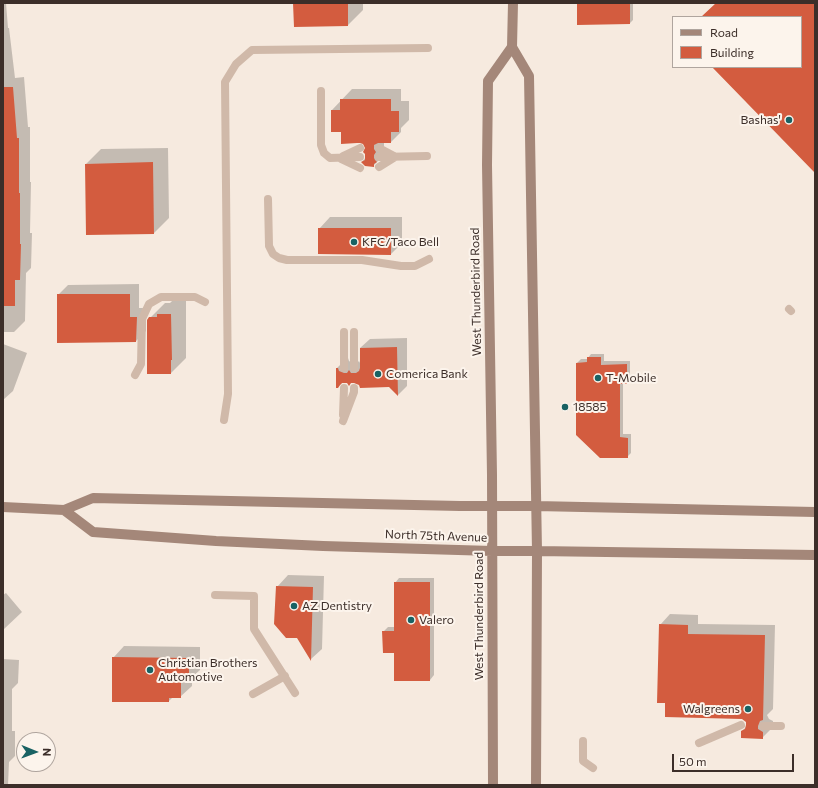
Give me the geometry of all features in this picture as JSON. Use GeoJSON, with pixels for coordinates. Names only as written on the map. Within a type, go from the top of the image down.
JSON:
{"type":"FeatureCollection","features":[{"type":"Feature","properties":{"kind":"main road"},"geometry":{"type":"LineString","coordinates":[[513,3],[512,47],[529,76],[537,551],[536,785]]}},
{"type":"Feature","properties":{"kind":"main road","name":"West Thunderbird Road"},"geometry":{"type":"LineString","coordinates":[[493,785],[492,506],[487,165],[488,81],[512,47]]}},
{"type":"Feature","properties":{"kind":"main road"},"geometry":{"type":"LineString","coordinates":[[3,507],[64,510],[93,498],[815,512]]}},
{"type":"Feature","properties":{"kind":"main road","name":"North 75th Avenue"},"geometry":{"type":"LineString","coordinates":[[64,510],[92,532],[262,543],[492,551],[815,555]]}},
{"type":"Feature","properties":{"kind":"lane"},"geometry":{"type":"LineString","coordinates":[[224,420],[228,394],[225,82],[236,64],[252,50],[428,48]]}},
{"type":"Feature","properties":{"kind":"lane"},"geometry":{"type":"LineString","coordinates":[[321,91],[321,145],[324,153],[330,158],[360,157]]}},
{"type":"Feature","properties":{"kind":"lane"},"geometry":{"type":"LineString","coordinates":[[338,158],[360,148]]}},
{"type":"Feature","properties":{"kind":"lane"},"geometry":{"type":"LineString","coordinates":[[379,152],[395,156],[427,156]]}},
{"type":"Feature","properties":{"kind":"lane"},"geometry":{"type":"LineString","coordinates":[[379,167],[395,156]]}},
{"type":"Feature","properties":{"kind":"lane"},"geometry":{"type":"LineString","coordinates":[[338,158],[360,168]]}},
{"type":"Feature","properties":{"kind":"lane"},"geometry":{"type":"LineString","coordinates":[[268,199],[269,246],[273,254],[279,258],[287,260],[362,260],[401,266],[415,266],[429,259]]}},
{"type":"Feature","properties":{"kind":"lane"},"geometry":{"type":"LineString","coordinates":[[135,375],[141,364],[142,319],[149,304],[161,297],[195,297],[204,302]]}},
{"type":"Feature","properties":{"kind":"lane"},"geometry":{"type":"LineString","coordinates":[[344,332],[344,368]]}},
{"type":"Feature","properties":{"kind":"lane"},"geometry":{"type":"LineString","coordinates":[[354,332],[354,368]]}},
{"type":"Feature","properties":{"kind":"lane"},"geometry":{"type":"LineString","coordinates":[[344,388],[343,421],[354,392],[354,388]]}},
{"type":"Feature","properties":{"kind":"lane"},"geometry":{"type":"LineString","coordinates":[[214,595],[254,596],[254,629],[295,693]]}},
{"type":"Feature","properties":{"kind":"lane"},"geometry":{"type":"LineString","coordinates":[[253,694],[285,676]]}},
{"type":"Feature","properties":{"kind":"lane"},"geometry":{"type":"LineString","coordinates":[[699,743],[741,725]]}},
{"type":"Feature","properties":{"kind":"lane"},"geometry":{"type":"LineString","coordinates":[[763,726],[781,726]]}},
{"type":"Feature","properties":{"kind":"lane"},"geometry":{"type":"LineString","coordinates":[[583,742],[583,761],[593,768]]}},
{"type":"Feature","properties":{"kind":"building"},"geometry":{"type":"Polygon","coordinates":[[[293,3],[348,3],[348,26],[294,27],[293,3]]]}},
{"type":"Feature","properties":{"kind":"building"},"geometry":{"type":"Polygon","coordinates":[[[577,3],[630,3],[630,24],[577,25],[577,3]]]}},
{"type":"Feature","properties":{"kind":"building","name":"Bashas'"},"geometry":{"type":"Polygon","coordinates":[[[716,3],[815,3],[815,173],[713,68],[802,68],[802,16],[702,16],[716,3]]]}},
{"type":"Feature","properties":{"kind":"building"},"geometry":{"type":"Polygon","coordinates":[[[3,87],[13,87],[17,138],[19,138],[21,244],[20,280],[15,280],[15,306],[3,306],[3,87]]]}},
{"type":"Feature","properties":{"kind":"building"},"geometry":{"type":"Polygon","coordinates":[[[340,99],[391,99],[391,111],[399,111],[399,132],[391,132],[391,143],[378,143],[374,145],[376,152],[374,158],[377,162],[374,164],[374,167],[365,166],[361,162],[365,160],[365,154],[363,152],[365,148],[363,144],[341,144],[341,132],[331,132],[331,110],[340,110],[340,99]]]}},
{"type":"Feature","properties":{"kind":"building"},"geometry":{"type":"Polygon","coordinates":[[[153,162],[154,234],[86,235],[85,164],[153,162]]]}},
{"type":"Feature","properties":{"kind":"building","name":"KFC/Taco Bell"},"geometry":{"type":"Polygon","coordinates":[[[318,228],[391,228],[391,255],[318,254],[318,228]]]}},
{"type":"Feature","properties":{"kind":"building"},"geometry":{"type":"Polygon","coordinates":[[[57,294],[130,294],[130,317],[137,317],[136,342],[57,343],[57,294]]]}},
{"type":"Feature","properties":{"kind":"building"},"geometry":{"type":"Polygon","coordinates":[[[157,314],[171,314],[171,374],[147,374],[147,320],[149,317],[157,317],[157,314]]]}},
{"type":"Feature","properties":{"kind":"building","name":"Comerica Bank"},"geometry":{"type":"Polygon","coordinates":[[[397,347],[398,396],[389,387],[360,388],[359,385],[354,383],[351,383],[349,386],[347,383],[342,383],[338,388],[336,388],[336,368],[344,373],[347,373],[349,370],[351,373],[356,373],[359,371],[360,348],[397,347]]]}},
{"type":"Feature","properties":{"kind":"building"},"geometry":{"type":"Polygon","coordinates":[[[587,357],[601,357],[601,365],[627,364],[627,384],[620,384],[620,437],[628,438],[628,458],[600,458],[576,435],[576,363],[587,362],[587,357]]]}},
{"type":"Feature","properties":{"kind":"building"},"geometry":{"type":"Polygon","coordinates":[[[394,582],[430,582],[430,681],[394,681],[394,653],[383,653],[382,631],[394,631],[394,582]]]}},
{"type":"Feature","properties":{"kind":"building","name":"AZ Dentistry"},"geometry":{"type":"Polygon","coordinates":[[[276,586],[313,587],[311,661],[297,638],[286,638],[274,624],[276,586]]]}},
{"type":"Feature","properties":{"kind":"building","name":"Walgreens"},"geometry":{"type":"Polygon","coordinates":[[[659,624],[688,625],[688,634],[765,635],[763,720],[760,721],[758,726],[758,729],[763,732],[763,739],[741,738],[741,731],[745,729],[746,725],[746,722],[742,719],[665,717],[665,703],[657,703],[659,624]]]}},
{"type":"Feature","properties":{"kind":"building","name":"Christian Brothers Automotive"},"geometry":{"type":"Polygon","coordinates":[[[112,657],[189,658],[189,682],[181,682],[181,698],[169,698],[169,702],[112,702],[112,657]]]}},
{"type":"Feature","properties":{"kind":"place","name":"Bashas'"},"geometry":{"type":"Point","coordinates":[789,120]}},
{"type":"Feature","properties":{"kind":"place","name":"KFC/Taco Bell"},"geometry":{"type":"Point","coordinates":[354,242]}},
{"type":"Feature","properties":{"kind":"place","name":"Comerica Bank"},"geometry":{"type":"Point","coordinates":[378,374]}},
{"type":"Feature","properties":{"kind":"place","name":"T-Mobile"},"geometry":{"type":"Point","coordinates":[598,378]}},
{"type":"Feature","properties":{"kind":"place","name":"18585"},"geometry":{"type":"Point","coordinates":[565,407]}},
{"type":"Feature","properties":{"kind":"place","name":"AZ Dentistry"},"geometry":{"type":"Point","coordinates":[294,606]}},
{"type":"Feature","properties":{"kind":"place","name":"Valero"},"geometry":{"type":"Point","coordinates":[411,620]}},
{"type":"Feature","properties":{"kind":"place","name":"Christian Brothers Automotive"},"geometry":{"type":"Point","coordinates":[150,670]}},
{"type":"Feature","properties":{"kind":"place","name":"Walgreens"},"geometry":{"type":"Point","coordinates":[748,709]}}]}
